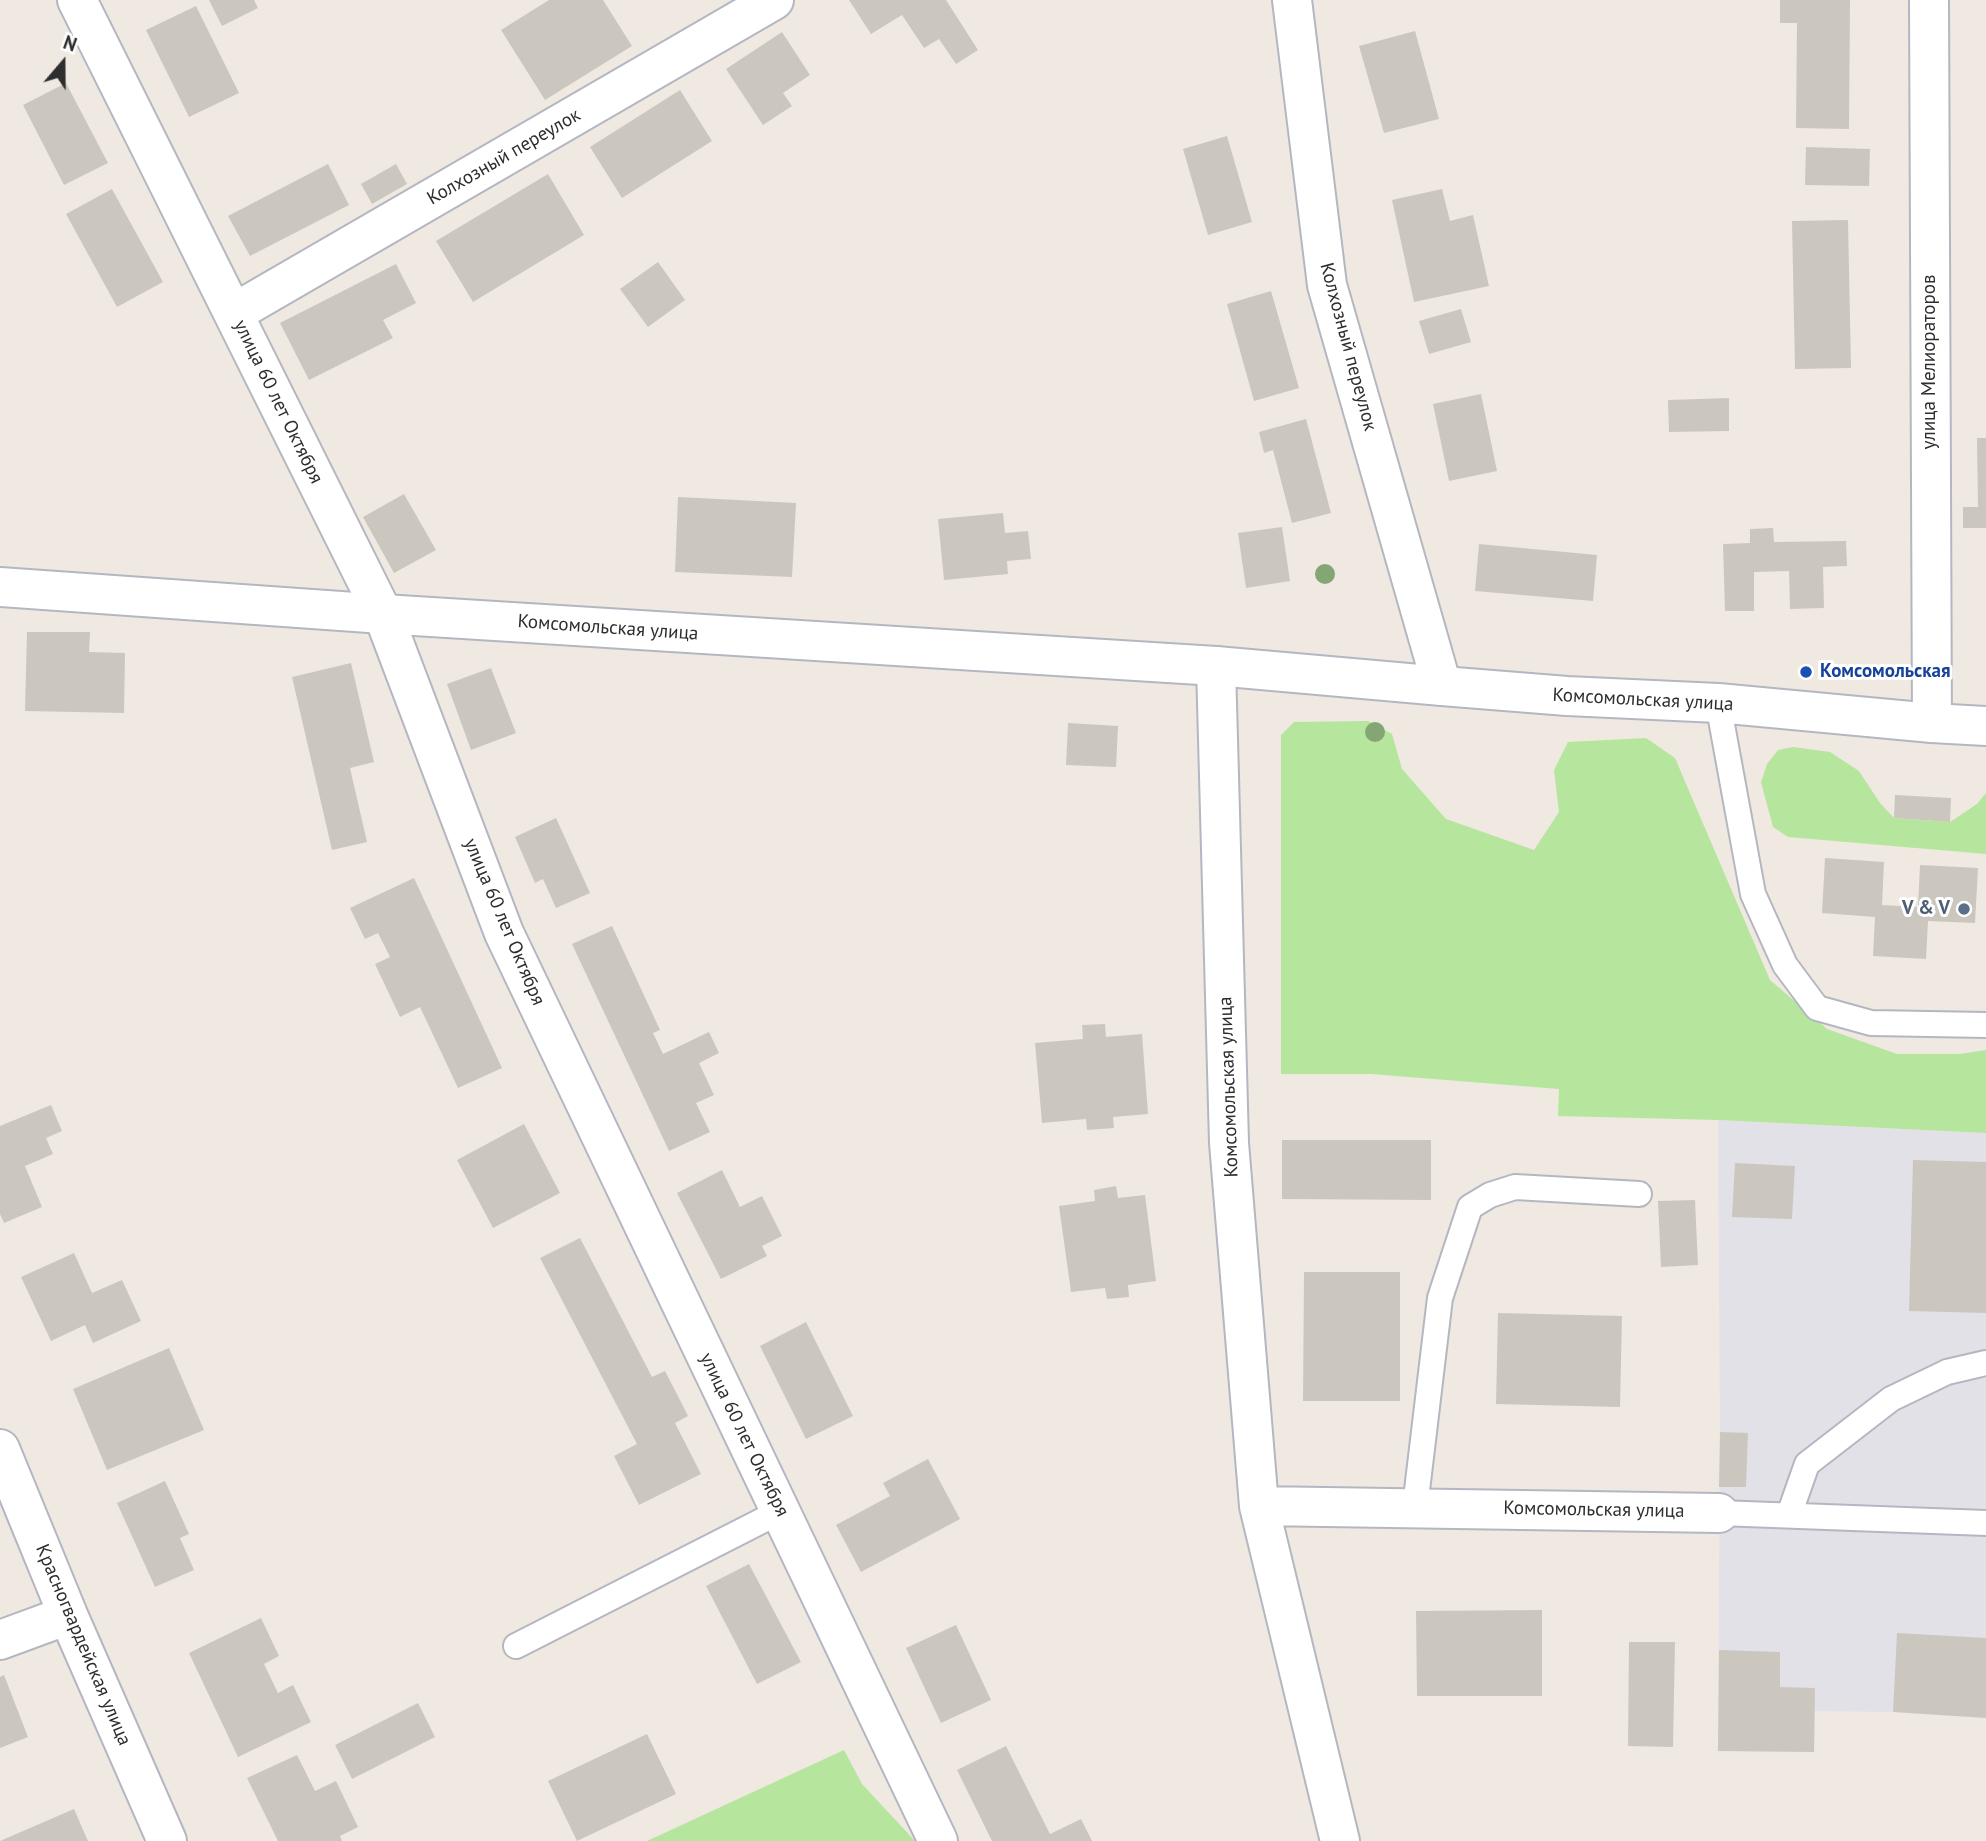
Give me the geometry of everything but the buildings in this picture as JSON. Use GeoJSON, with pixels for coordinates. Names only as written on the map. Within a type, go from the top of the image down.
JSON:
{"type":"FeatureCollection","features":[{"type":"Feature","properties":{"kind":"street","name":"улица 60 лет Октября"},"geometry":{"type":"LineString","coordinates":[[77,0],[383,614],[504,933],[938,1841]]}},
{"type":"Feature","properties":{"kind":"street","name":"Колхозный переулок"},"geometry":{"type":"LineString","coordinates":[[234,313],[774,0]]}},
{"type":"Feature","properties":{"kind":"street","name":"Колхозный переулок"},"geometry":{"type":"LineString","coordinates":[[1292,0],[1327,285],[1442,686]]}},
{"type":"Feature","properties":{"kind":"street","name":"улица Мелиораторов"},"geometry":{"type":"LineString","coordinates":[[1929,0],[1932,723]]}},
{"type":"Feature","properties":{"kind":"street","name":"Комсомольская улица"},"geometry":{"type":"LineString","coordinates":[[0,587],[383,614],[1216,666],[1567,696],[1718,703],[1986,726]]}},
{"type":"Feature","properties":{"kind":"street","name":"Комсомольская улица"},"geometry":{"type":"LineString","coordinates":[[1216,666],[1229,1143],[1259,1506],[1340,1841]]}},
{"type":"Feature","properties":{"kind":"street","name":"Красногвардейская улица"},"geometry":{"type":"LineString","coordinates":[[0,1448],[68,1615],[167,1841]]}},
{"type":"Feature","properties":{"kind":"street","name":"Комсомольская улица"},"geometry":{"type":"LineString","coordinates":[[1259,1506],[1719,1513]]}},
{"type":"Feature","properties":{"kind":"street"},"geometry":{"type":"LineString","coordinates":[[0,1640],[68,1615]]}},
{"type":"Feature","properties":{"kind":"lane"},"geometry":{"type":"LineString","coordinates":[[1718,703],[1753,894],[1785,965],[1817,1008],[1871,1023],[1986,1025]]}},
{"type":"Feature","properties":{"kind":"lane"},"geometry":{"type":"LineString","coordinates":[[1415,1507],[1440,1298],[1470,1208],[1490,1195],[1515,1187],[1639,1194]]}},
{"type":"Feature","properties":{"kind":"lane"},"geometry":{"type":"LineString","coordinates":[[1789,1515],[1807,1464],[1891,1399],[1947,1373],[1986,1363]]}},
{"type":"Feature","properties":{"kind":"lane"},"geometry":{"type":"LineString","coordinates":[[516,1646],[781,1511]]}},
{"type":"Feature","properties":{"kind":"lane"},"geometry":{"type":"LineString","coordinates":[[1719,1513],[1986,1522]]}},
{"type":"Feature","properties":{"kind":"shaded area"},"geometry":{"type":"Polygon","coordinates":[[[1718,1120],[1986,1133],[1986,1718],[1893,1712],[1815,1711],[1814,1752],[1718,1751],[1718,1120]]]}},
{"type":"Feature","properties":{"kind":"green space"},"geometry":{"type":"Polygon","coordinates":[[[1368,721],[1392,734],[1402,769],[1446,819],[1534,850],[1559,812],[1554,770],[1568,742],[1646,738],[1675,758],[1770,980],[1827,1029],[1897,1054],[1960,1054],[1986,1050],[1986,1133],[1718,1120],[1558,1116],[1559,1089],[1371,1074],[1281,1074],[1281,735],[1294,722],[1368,721]]]}},
{"type":"Feature","properties":{"kind":"green space"},"geometry":{"type":"Polygon","coordinates":[[[1793,747],[1830,752],[1859,771],[1880,803],[1894,818],[1950,822],[1977,804],[1986,793],[1986,854],[1788,837],[1773,827],[1761,782],[1767,764],[1778,750],[1793,747]]]}},
{"type":"Feature","properties":{"kind":"green space"},"geometry":{"type":"Polygon","coordinates":[[[844,1750],[862,1784],[915,1841],[647,1841],[844,1750]]]}},
{"type":"Feature","properties":{"kind":"place","name":"Комсомольская"},"geometry":{"type":"Point","coordinates":[1806,672]}},
{"type":"Feature","properties":{"kind":"place","name":"V & V"},"geometry":{"type":"Point","coordinates":[1964,909]}}]}
